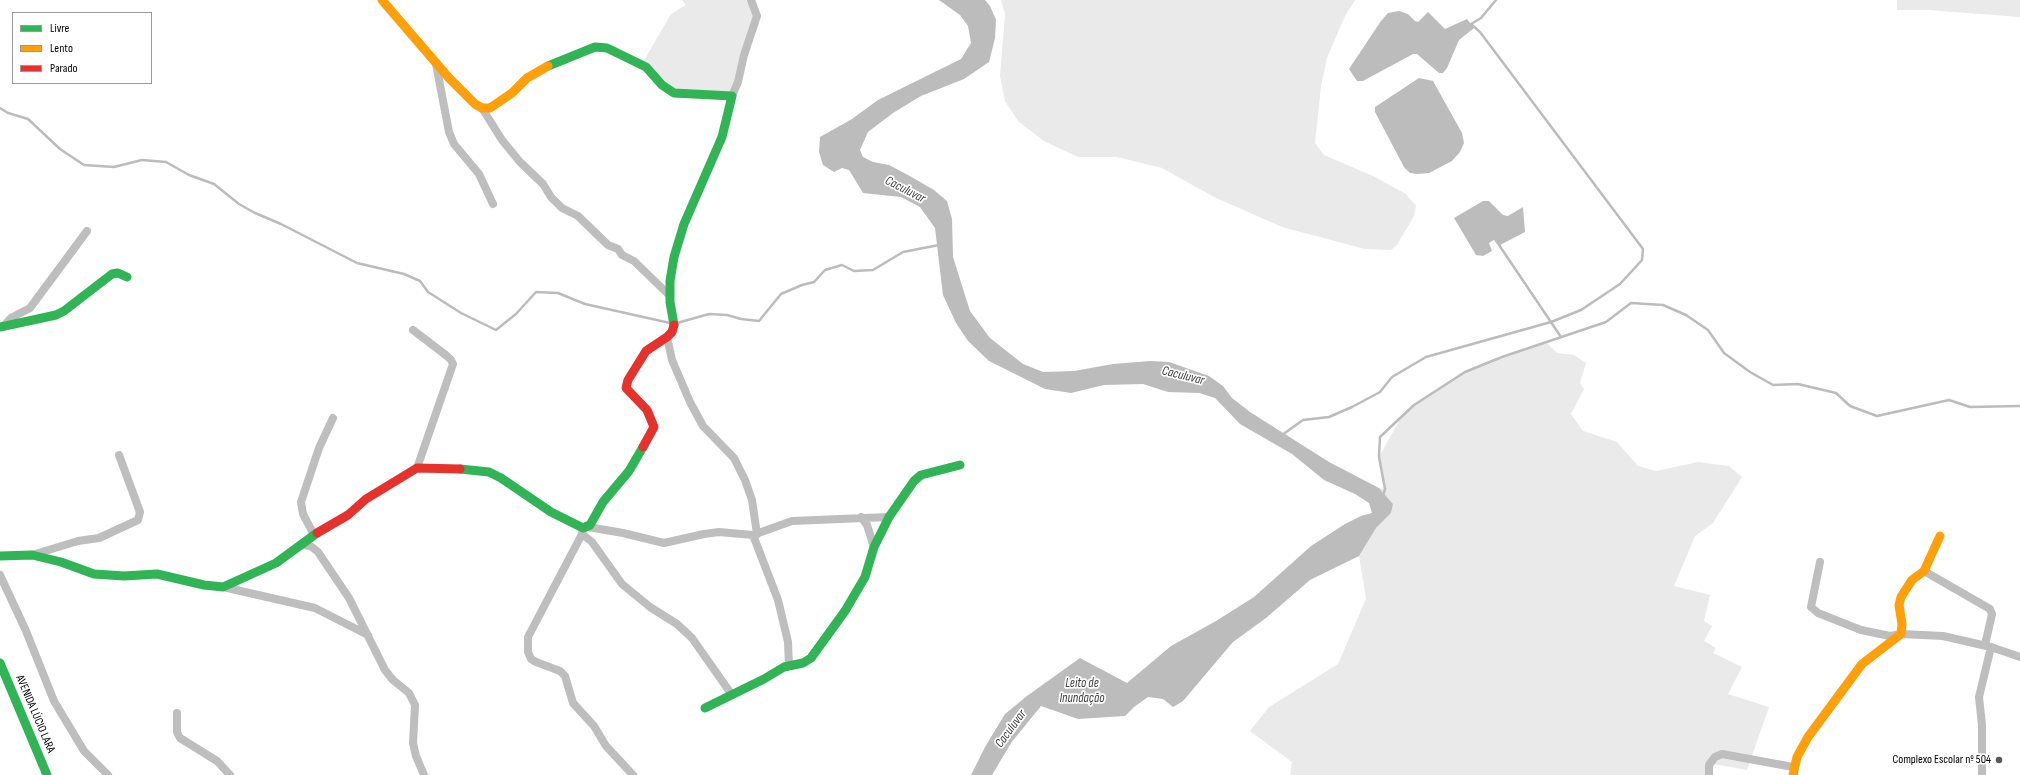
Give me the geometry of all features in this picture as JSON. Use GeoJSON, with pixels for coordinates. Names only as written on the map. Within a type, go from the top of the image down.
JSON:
{"type":"FeatureCollection","features":[{"type":"Feature","properties":{"kind":"street"},"geometry":{"type":"LineString","coordinates":[[382,0],[436,63],[475,104],[482,108],[502,140],[520,162],[543,184],[551,197],[562,208],[578,216],[608,245],[618,249],[622,255],[634,261],[670,296]]}},
{"type":"Feature","properties":{"kind":"street"},"geometry":{"type":"LineString","coordinates":[[633,775],[606,746],[594,726],[573,703],[566,676],[560,671],[531,659],[528,652],[528,637],[584,530],[603,502],[629,471],[651,435],[654,427],[649,414],[626,388],[628,380],[646,351],[672,332],[674,324],[670,296],[670,281],[674,257],[684,224],[722,137],[732,96],[738,82],[744,55],[757,16],[751,0]]}},
{"type":"Feature","properties":{"kind":"street"},"geometry":{"type":"LineString","coordinates":[[482,108],[490,108],[512,93],[527,78],[545,67],[595,47],[607,48],[636,60],[646,67],[662,85],[674,93],[689,95],[732,96]]}},
{"type":"Feature","properties":{"kind":"street"},"geometry":{"type":"LineString","coordinates":[[436,63],[449,132],[454,144],[481,178],[493,204]]}},
{"type":"Feature","properties":{"kind":"street"},"geometry":{"type":"LineString","coordinates":[[2,328],[11,318],[30,308],[87,231]]}},
{"type":"Feature","properties":{"kind":"street"},"geometry":{"type":"LineString","coordinates":[[2,328],[56,315],[64,311],[112,274],[118,273],[127,277]]}},
{"type":"Feature","properties":{"kind":"street"},"geometry":{"type":"LineString","coordinates":[[413,330],[447,356],[451,360],[452,364],[417,468]]}},
{"type":"Feature","properties":{"kind":"street"},"geometry":{"type":"LineString","coordinates":[[667,337],[672,360],[690,402],[703,426],[734,458],[745,480],[752,500],[755,535],[778,600],[788,642],[789,666]]}},
{"type":"Feature","properties":{"kind":"street"},"geometry":{"type":"LineString","coordinates":[[314,535],[303,514],[301,502],[319,448],[333,418]]}},
{"type":"Feature","properties":{"kind":"street"},"geometry":{"type":"LineString","coordinates":[[0,556],[32,555],[78,541],[103,536],[138,520],[140,512],[119,455]]}},
{"type":"Feature","properties":{"kind":"street"},"geometry":{"type":"LineString","coordinates":[[705,708],[784,668],[811,658],[845,611],[865,577],[874,547],[889,517],[914,481],[921,475],[960,465]]}},
{"type":"Feature","properties":{"kind":"street"},"geometry":{"type":"LineString","coordinates":[[223,587],[276,563],[314,535],[348,515],[366,499],[417,468],[452,468],[489,472],[501,478],[551,512],[584,530],[623,533],[658,543],[712,533],[755,535],[792,521],[889,517]]}},
{"type":"Feature","properties":{"kind":"street"},"geometry":{"type":"LineString","coordinates":[[861,517],[867,525],[874,547]]}},
{"type":"Feature","properties":{"kind":"street"},"geometry":{"type":"LineString","coordinates":[[584,530],[622,584],[650,607],[677,624],[692,638],[732,695]]}},
{"type":"Feature","properties":{"kind":"street"},"geometry":{"type":"LineString","coordinates":[[1709,775],[1710,765],[1715,757],[1722,754],[1793,771],[1812,732],[1862,664],[1901,634],[1902,624],[1899,605],[1901,597],[1912,580],[1924,571],[1940,536]]}},
{"type":"Feature","properties":{"kind":"street"},"geometry":{"type":"LineString","coordinates":[[302,544],[312,547],[318,552],[349,598],[385,670],[393,680],[409,693],[414,705],[413,743],[416,756],[424,775]]}},
{"type":"Feature","properties":{"kind":"street"},"geometry":{"type":"LineString","coordinates":[[32,555],[61,562],[94,574],[124,576],[157,574],[204,585],[223,587],[321,610],[368,635]]}},
{"type":"Feature","properties":{"kind":"street"},"geometry":{"type":"LineString","coordinates":[[1820,562],[1811,607],[1815,610],[1861,630],[1890,636],[1901,634],[1943,636],[1988,646],[2020,657]]}},
{"type":"Feature","properties":{"kind":"street"},"geometry":{"type":"LineString","coordinates":[[1924,571],[1990,609],[1992,614],[1980,698],[1982,724],[1982,775]]}},
{"type":"Feature","properties":{"kind":"street"},"geometry":{"type":"LineString","coordinates":[[0,575],[26,631],[54,701],[84,751],[108,775]]}},
{"type":"Feature","properties":{"kind":"street","name":"AVENIDA LÚCIO LARA"},"geometry":{"type":"LineString","coordinates":[[0,663],[47,775]]}},
{"type":"Feature","properties":{"kind":"street"},"geometry":{"type":"LineString","coordinates":[[177,713],[177,732],[180,738],[217,761],[230,775]]}},
{"type":"Feature","properties":{"kind":"shaded area"},"geometry":{"type":"Polygon","coordinates":[[[682,0],[751,0],[756,11],[732,96],[674,93],[642,64],[671,14],[686,5],[682,0]]]}},
{"type":"Feature","properties":{"kind":"shaded area"},"geometry":{"type":"Polygon","coordinates":[[[1001,0],[1355,0],[1345,16],[1327,58],[1321,86],[1315,143],[1324,155],[1373,176],[1406,194],[1416,206],[1414,216],[1397,245],[1391,250],[1365,249],[1282,227],[1214,197],[1162,168],[1117,157],[1078,157],[1044,141],[1018,121],[1005,101],[1000,76],[1005,14],[1001,0]]]}},
{"type":"Feature","properties":{"kind":"shaded area"},"geometry":{"type":"Polygon","coordinates":[[[1897,0],[2020,0],[2020,17],[1928,10],[1897,10],[1897,0]]]}},
{"type":"Feature","properties":{"kind":"shaded area"},"geometry":{"type":"Polygon","coordinates":[[[1546,342],[1557,353],[1574,355],[1586,363],[1580,383],[1584,389],[1571,414],[1583,431],[1617,442],[1638,466],[1656,471],[1698,462],[1729,466],[1742,477],[1713,523],[1695,536],[1674,586],[1710,595],[1704,621],[1712,626],[1704,641],[1716,648],[1713,653],[1742,667],[1728,694],[1769,707],[1747,770],[1713,764],[1712,775],[1290,775],[1292,762],[1250,731],[1269,707],[1338,664],[1366,599],[1359,556],[1376,528],[1391,513],[1393,504],[1379,488],[1385,489],[1379,457],[1403,414],[1414,405],[1465,372],[1546,342]]]}},
{"type":"Feature","properties":{"kind":"water","name":"Leito de Inundação"},"geometry":{"type":"Polygon","coordinates":[[[939,0],[985,0],[990,6],[996,20],[995,38],[989,62],[964,79],[921,96],[893,113],[868,132],[860,150],[863,157],[873,162],[889,165],[934,190],[947,201],[952,219],[953,257],[970,311],[990,338],[1023,364],[1043,372],[1074,371],[1113,364],[1150,361],[1169,362],[1209,376],[1223,386],[1232,398],[1250,412],[1329,462],[1379,488],[1393,504],[1391,513],[1376,528],[1359,556],[1310,580],[1266,618],[1233,642],[1183,701],[1173,707],[1163,699],[1148,697],[1134,707],[1125,716],[1078,719],[1041,706],[1011,743],[992,775],[971,775],[985,747],[1005,714],[1027,696],[1080,658],[1127,683],[1171,646],[1216,621],[1254,597],[1311,546],[1345,524],[1361,516],[1372,513],[1369,503],[1355,494],[1324,480],[1292,454],[1240,424],[1215,398],[1199,393],[1168,392],[1143,384],[1104,385],[1071,393],[1045,389],[989,361],[968,341],[956,323],[943,295],[935,228],[920,207],[901,197],[863,193],[849,170],[842,168],[834,172],[823,165],[819,152],[820,137],[852,119],[878,100],[961,59],[971,43],[968,26],[960,15],[939,0]]]}},
{"type":"Feature","properties":{"kind":"water"},"geometry":{"type":"Polygon","coordinates":[[[1399,11],[1408,14],[1418,22],[1428,12],[1445,29],[1467,19],[1474,28],[1459,40],[1447,68],[1443,73],[1439,73],[1417,54],[1413,54],[1363,81],[1357,81],[1349,69],[1381,21],[1388,13],[1399,11]]]}},
{"type":"Feature","properties":{"kind":"water"},"geometry":{"type":"Polygon","coordinates":[[[1419,78],[1433,81],[1462,133],[1464,143],[1460,152],[1452,161],[1429,173],[1417,174],[1410,173],[1404,167],[1375,112],[1375,107],[1419,78]]]}},
{"type":"Feature","properties":{"kind":"water"},"geometry":{"type":"Polygon","coordinates":[[[1483,201],[1489,201],[1503,215],[1508,216],[1523,207],[1525,232],[1500,245],[1495,239],[1489,243],[1492,251],[1483,256],[1476,255],[1454,218],[1483,201]]]}},
{"type":"Feature","properties":{"kind":"waterway"},"geometry":{"type":"LineString","coordinates":[[1282,435],[1303,420],[1329,417],[1380,392],[1392,377],[1426,357],[1551,322],[1581,310],[1620,284],[1642,260],[1643,249],[1480,32],[1471,24],[1481,18],[1496,0]]}},
{"type":"Feature","properties":{"kind":"waterway"},"geometry":{"type":"LineString","coordinates":[[0,108],[8,113],[28,119],[60,149],[84,165],[114,167],[142,160],[166,162],[189,175],[214,184],[239,204],[255,213],[281,224],[357,263],[404,274],[420,281],[428,292],[461,313],[496,330],[516,314],[536,292],[558,293],[585,304],[670,323]]}},
{"type":"Feature","properties":{"kind":"waterway"},"geometry":{"type":"LineString","coordinates":[[1495,239],[1561,337]]}},
{"type":"Feature","properties":{"kind":"waterway"},"geometry":{"type":"LineString","coordinates":[[677,323],[709,314],[727,315],[741,319],[759,321],[781,294],[802,285],[814,282],[825,270],[842,265],[854,271],[873,270],[903,252],[939,245]]}},
{"type":"Feature","properties":{"kind":"waterway"},"geometry":{"type":"LineString","coordinates":[[1383,496],[1385,489],[1379,457],[1380,437],[1414,405],[1465,372],[1502,357],[1606,322],[1631,303],[1663,305],[1686,315],[1708,330],[1724,353],[1750,372],[1773,385],[1798,384],[1836,393],[1850,406],[1877,416],[1949,400],[1970,407],[2020,406]]}},
{"type":"Feature","properties":{"kind":"traffic: fast"},"geometry":{"type":"LineString","coordinates":[[548,66],[595,47],[607,48],[646,67],[662,85],[674,93],[732,96],[722,137],[684,224],[674,257],[670,281],[670,302],[674,325]]}},
{"type":"Feature","properties":{"kind":"traffic: fast"},"geometry":{"type":"LineString","coordinates":[[0,327],[56,315],[64,311],[112,274],[118,273],[127,277]]}},
{"type":"Feature","properties":{"kind":"traffic: fast"},"geometry":{"type":"LineString","coordinates":[[460,469],[489,472],[501,478],[551,512],[583,528],[590,525],[603,502],[629,471],[643,447]]}},
{"type":"Feature","properties":{"kind":"traffic: fast"},"geometry":{"type":"LineString","coordinates":[[705,708],[764,679],[784,667],[803,663],[811,658],[845,611],[865,577],[874,547],[889,517],[914,481],[921,475],[960,465]]}},
{"type":"Feature","properties":{"kind":"traffic: fast"},"geometry":{"type":"LineString","coordinates":[[0,556],[32,555],[61,562],[94,574],[124,576],[157,574],[204,585],[223,587],[276,563],[317,533]]}},
{"type":"Feature","properties":{"kind":"traffic: fast"},"geometry":{"type":"LineString","coordinates":[[0,663],[47,775]]}},
{"type":"Feature","properties":{"kind":"traffic: slow"},"geometry":{"type":"LineString","coordinates":[[382,0],[449,78],[475,104],[482,108],[490,108],[512,93],[527,78],[548,66]]}},
{"type":"Feature","properties":{"kind":"traffic: slow"},"geometry":{"type":"LineString","coordinates":[[1793,775],[1797,757],[1808,737],[1862,664],[1901,634],[1902,624],[1899,605],[1901,597],[1912,580],[1924,571],[1940,536]]}},
{"type":"Feature","properties":{"kind":"traffic: jam"},"geometry":{"type":"LineString","coordinates":[[643,447],[654,427],[647,410],[626,388],[628,380],[646,351],[667,337],[672,332],[674,325]]}},
{"type":"Feature","properties":{"kind":"traffic: jam"},"geometry":{"type":"LineString","coordinates":[[317,533],[348,515],[366,499],[417,468],[460,469]]}},
{"type":"Feature","properties":{"kind":"place","name":"Complexo Escolar nº 504"},"geometry":{"type":"Point","coordinates":[1999,760]}},
{"type":"Feature","properties":{"kind":"water label","name":"Caculuvar"},"geometry":{"type":"Point","coordinates":[905,190]}},
{"type":"Feature","properties":{"kind":"water label","name":"Caculuvar"},"geometry":{"type":"Point","coordinates":[1183,376]}},
{"type":"Feature","properties":{"kind":"water label","name":"Caculuvar"},"geometry":{"type":"Point","coordinates":[1011,729]}}]}
